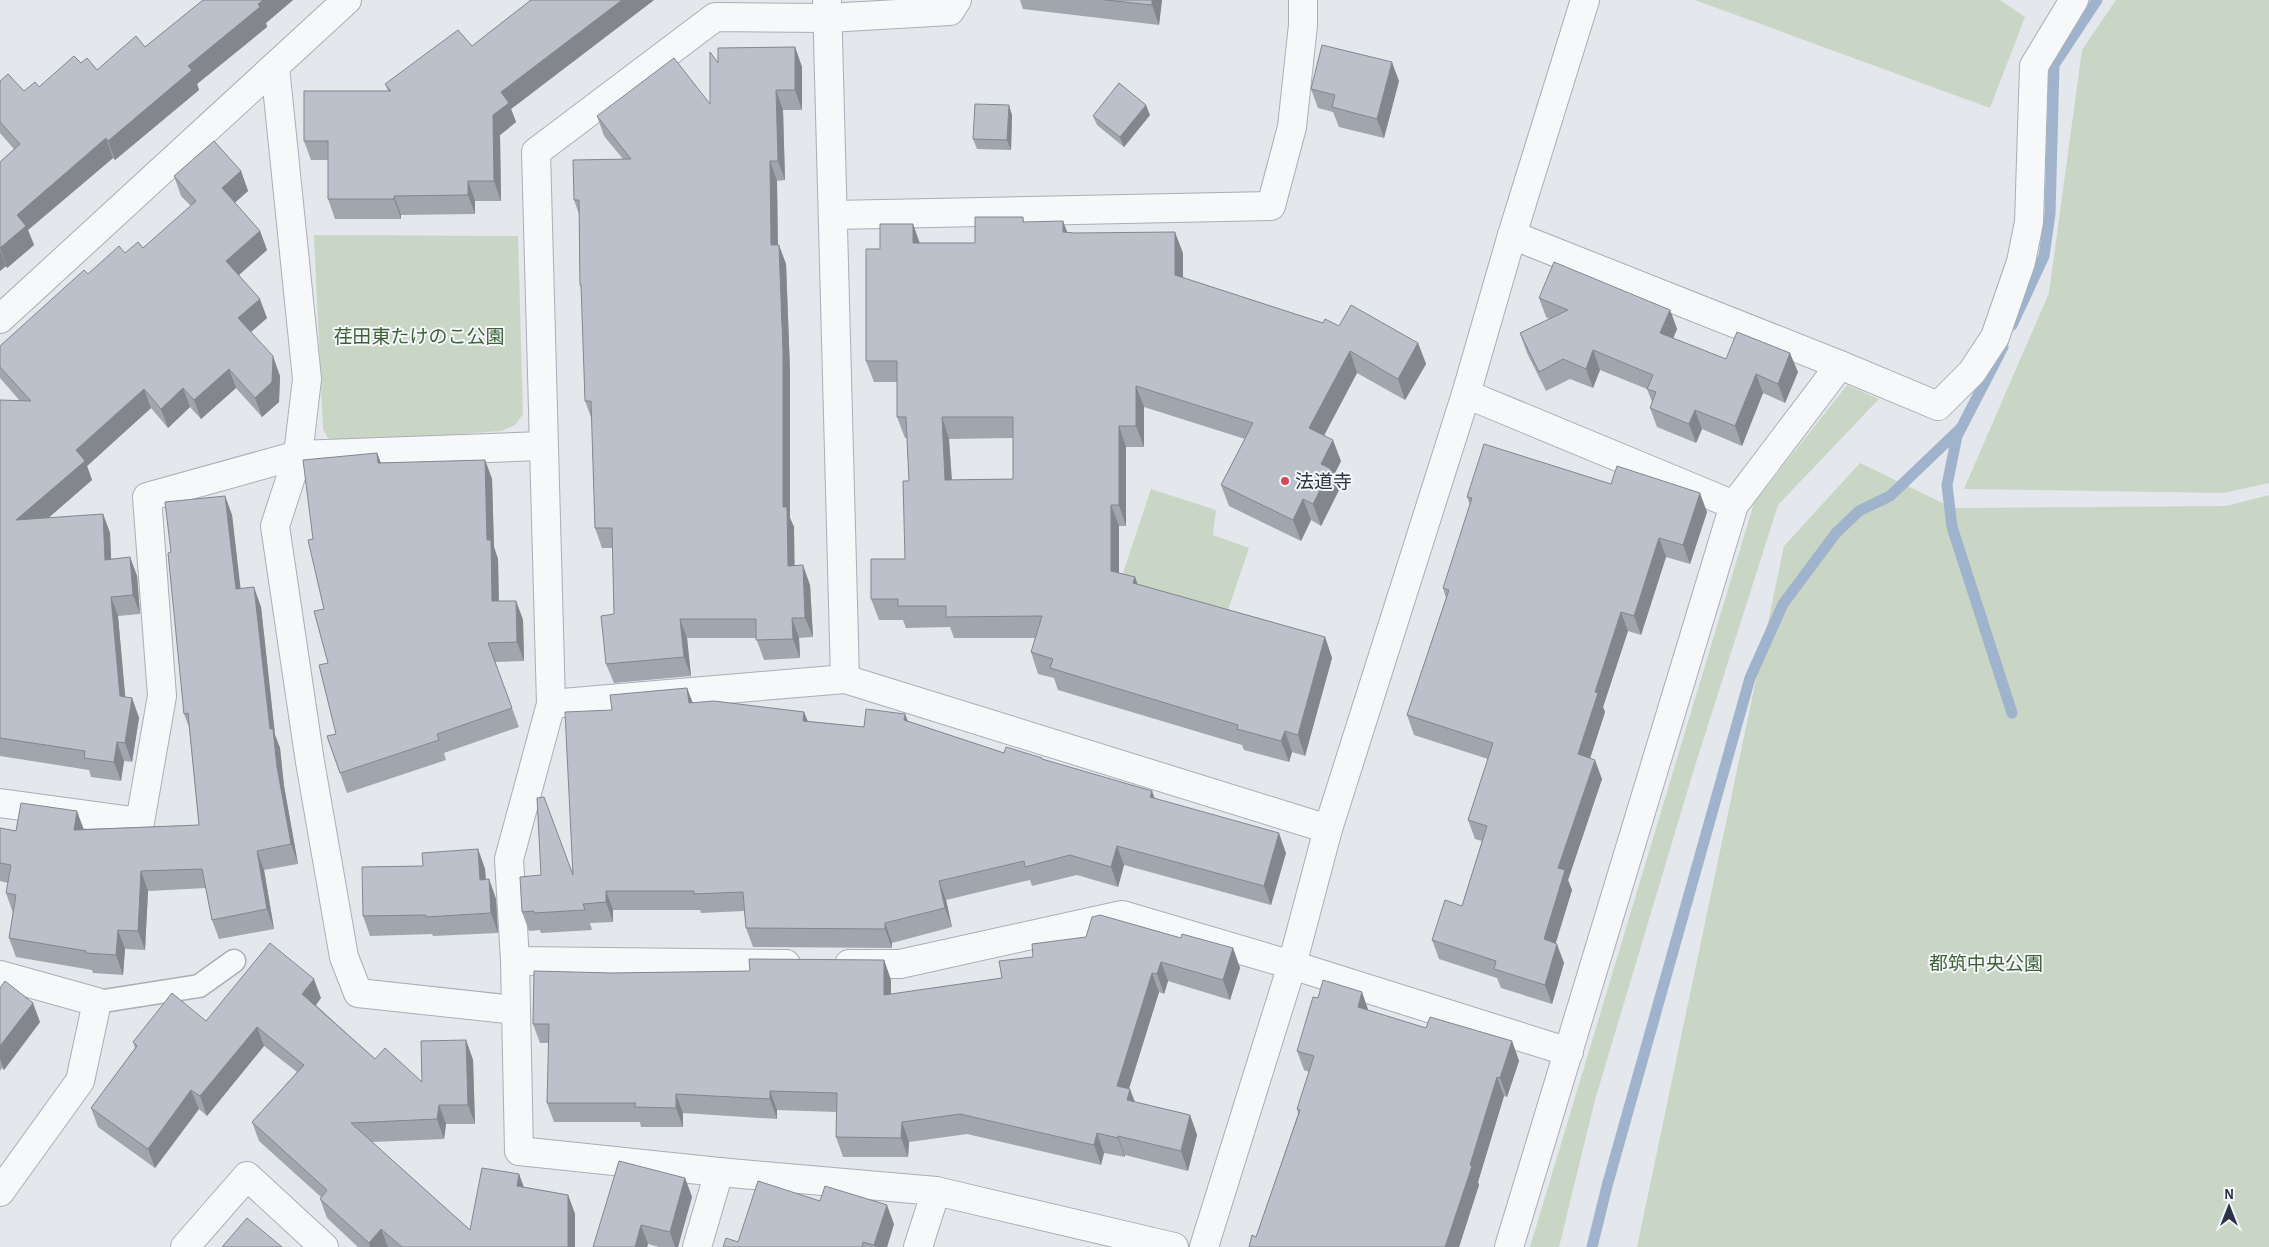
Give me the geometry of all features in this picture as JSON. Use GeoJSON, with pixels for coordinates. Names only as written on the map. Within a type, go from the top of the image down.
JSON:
{"type":"FeatureCollection","features":[{"type":"Feature","properties":{"kind":"street"},"geometry":{"type":"LineString","coordinates":[[0,319],[347,0]]}},
{"type":"Feature","properties":{"kind":"street"},"geometry":{"type":"LineString","coordinates":[[957,0],[950,11],[828,9],[714,17],[536,152],[551,704],[509,859],[515,961],[519,1151],[719,1172],[936,1191],[1174,1247]]}},
{"type":"Feature","properties":{"kind":"street"},"geometry":{"type":"LineString","coordinates":[[833,216],[1271,206],[1292,127],[1303,25],[1303,0]]}},
{"type":"Feature","properties":{"kind":"street"},"geometry":{"type":"LineString","coordinates":[[1204,1247],[1292,965],[1328,829],[1466,394],[1512,235],[1585,0]]}},
{"type":"Feature","properties":{"kind":"street"},"geometry":{"type":"LineString","coordinates":[[1512,235],[1840,365],[1938,406],[1972,372],[1995,337],[2021,262],[2029,222],[2034,66],[2074,0]]}},
{"type":"Feature","properties":{"kind":"street"},"geometry":{"type":"LineString","coordinates":[[828,9],[845,679]]}},
{"type":"Feature","properties":{"kind":"street"},"geometry":{"type":"LineString","coordinates":[[275,67],[307,379],[298,455],[275,526],[310,762],[344,958],[358,993],[515,1010]]}},
{"type":"Feature","properties":{"kind":"street"},"geometry":{"type":"LineString","coordinates":[[1509,1247],[1734,505],[1840,365]]}},
{"type":"Feature","properties":{"kind":"street"},"geometry":{"type":"LineString","coordinates":[[1466,394],[1734,505]]}},
{"type":"Feature","properties":{"kind":"street"},"geometry":{"type":"LineString","coordinates":[[0,803],[140,822],[162,696],[147,497],[298,455],[543,446]]}},
{"type":"Feature","properties":{"kind":"street"},"geometry":{"type":"LineString","coordinates":[[551,704],[845,679],[1328,829]]}},
{"type":"Feature","properties":{"kind":"street"},"geometry":{"type":"LineString","coordinates":[[515,961],[900,964],[1122,915],[1292,965],[1569,1052]]}},
{"type":"Feature","properties":{"kind":"street"},"geometry":{"type":"LineString","coordinates":[[0,975],[97,1002],[80,1081],[0,1192]]}},
{"type":"Feature","properties":{"kind":"street"},"geometry":{"type":"LineString","coordinates":[[697,1247],[719,1172]]}},
{"type":"Feature","properties":{"kind":"street"},"geometry":{"type":"LineString","coordinates":[[185,1247],[247,1176],[324,1247]]}},
{"type":"Feature","properties":{"kind":"street"},"geometry":{"type":"LineString","coordinates":[[918,1247],[936,1191]]}},
{"type":"Feature","properties":{"kind":"lane"},"geometry":{"type":"LineString","coordinates":[[97,1002],[199,986],[234,961]]}},
{"type":"Feature","properties":{"kind":"green space"},"geometry":{"type":"Polygon","coordinates":[[[1695,0],[2000,0],[2025,17],[1990,108],[1695,0]]]}},
{"type":"Feature","properties":{"kind":"green space"},"geometry":{"type":"Polygon","coordinates":[[[2116,0],[2269,0],[2269,483],[2224,493],[1964,489],[2049,293],[2082,50],[2116,0]]]}},
{"type":"Feature","properties":{"kind":"green space","name":"荏田東たけのこ公園"},"geometry":{"type":"Polygon","coordinates":[[[314,235],[518,236],[523,414],[515,425],[501,431],[340,443],[328,438],[323,429],[314,235]]]}},
{"type":"Feature","properties":{"kind":"green space"},"geometry":{"type":"Polygon","coordinates":[[[1847,385],[1879,399],[1778,505],[1694,769],[1595,1100],[1559,1247],[1530,1247],[1754,503],[1847,385]]]}},
{"type":"Feature","properties":{"kind":"green space","name":"都筑中央公園"},"geometry":{"type":"Polygon","coordinates":[[[1860,463],[1953,508],[2226,506],[2269,495],[2269,1247],[1637,1247],[1784,546],[1860,463]]]}},
{"type":"Feature","properties":{"kind":"green space"},"geometry":{"type":"Polygon","coordinates":[[[1151,489],[1216,510],[1213,535],[1249,548],[1226,616],[1120,582],[1151,489]]]}},
{"type":"Feature","properties":{"kind":"building"},"geometry":{"type":"Polygon","coordinates":[[[203,0],[263,0],[258,4],[260,7],[188,66],[192,70],[108,141],[106,138],[17,215],[26,226],[0,248],[0,162],[20,144],[0,122],[0,81],[8,74],[24,91],[35,82],[39,87],[74,56],[81,63],[87,58],[97,70],[136,36],[145,47],[203,0]]]}},
{"type":"Feature","properties":{"kind":"building"},"geometry":{"type":"Polygon","coordinates":[[[531,0],[622,0],[501,92],[509,103],[493,115],[494,181],[468,181],[468,195],[394,196],[394,199],[328,199],[328,141],[304,141],[304,91],[391,91],[385,84],[458,30],[472,46],[531,0]]]}},
{"type":"Feature","properties":{"kind":"building"},"geometry":{"type":"Polygon","coordinates":[[[1105,0],[1152,0],[1152,5],[1105,0]]]}},
{"type":"Feature","properties":{"kind":"building"},"geometry":{"type":"Polygon","coordinates":[[[1322,45],[1392,62],[1377,119],[1332,107],[1335,95],[1311,89],[1322,45]]]}},
{"type":"Feature","properties":{"kind":"building"},"geometry":{"type":"Polygon","coordinates":[[[795,47],[795,90],[776,90],[778,161],[770,161],[771,245],[779,245],[783,352],[783,507],[787,507],[788,566],[803,565],[805,618],[792,618],[793,639],[756,640],[756,619],[680,619],[684,657],[606,664],[601,616],[614,614],[612,528],[595,528],[591,401],[585,401],[580,285],[579,200],[574,200],[573,160],[631,159],[597,116],[674,58],[710,104],[710,52],[718,63],[718,48],[795,47]]]}},
{"type":"Feature","properties":{"kind":"building"},"geometry":{"type":"Polygon","coordinates":[[[1119,83],[1146,105],[1120,137],[1093,116],[1119,83]]]}},
{"type":"Feature","properties":{"kind":"building"},"geometry":{"type":"Polygon","coordinates":[[[975,104],[1009,105],[1007,140],[973,139],[975,104]]]}},
{"type":"Feature","properties":{"kind":"building"},"geometry":{"type":"Polygon","coordinates":[[[214,141],[241,171],[222,188],[260,231],[226,261],[260,299],[238,318],[273,356],[272,382],[255,398],[229,369],[194,400],[183,388],[161,409],[144,389],[76,450],[85,461],[16,520],[103,514],[105,560],[130,557],[133,595],[111,597],[120,696],[132,698],[125,743],[117,742],[114,762],[84,758],[85,751],[0,738],[0,400],[31,401],[0,367],[0,346],[84,270],[88,274],[119,246],[125,253],[138,242],[143,248],[196,201],[174,176],[214,141]]]}},
{"type":"Feature","properties":{"kind":"building"},"geometry":{"type":"Polygon","coordinates":[[[975,217],[1023,217],[1023,222],[1063,221],[1063,232],[1074,233],[1175,232],[1175,275],[1323,323],[1325,319],[1339,326],[1351,305],[1418,343],[1398,379],[1350,351],[1309,428],[1333,440],[1321,464],[1331,469],[1313,504],[1303,499],[1293,520],[1221,485],[1253,423],[1136,386],[1136,426],[1119,426],[1119,505],[1111,505],[1111,571],[1135,577],[1133,583],[1325,637],[1298,735],[1285,731],[1281,741],[1237,729],[1238,725],[1050,668],[1053,659],[1031,652],[1042,616],[946,617],[946,606],[898,606],[898,599],[871,599],[871,559],[905,559],[903,481],[909,481],[906,417],[897,417],[897,361],[866,361],[866,249],[880,249],[880,224],[913,224],[913,243],[975,243],[975,217]],[[942,417],[945,480],[1013,479],[1013,417],[942,417]]]}},
{"type":"Feature","properties":{"kind":"building"},"geometry":{"type":"Polygon","coordinates":[[[1554,262],[1670,310],[1660,333],[1726,359],[1737,332],[1790,353],[1778,384],[1756,374],[1735,426],[1695,410],[1689,424],[1650,408],[1656,392],[1647,389],[1653,375],[1593,350],[1586,369],[1563,359],[1539,372],[1520,333],[1568,310],[1539,298],[1554,262]]]}},
{"type":"Feature","properties":{"kind":"building"},"geometry":{"type":"Polygon","coordinates":[[[1484,444],[1611,484],[1617,466],[1700,493],[1683,545],[1659,538],[1634,616],[1621,612],[1595,692],[1598,693],[1578,754],[1595,760],[1558,868],[1565,870],[1544,939],[1557,944],[1545,985],[1494,969],[1496,961],[1432,940],[1445,900],[1462,906],[1487,826],[1468,820],[1493,743],[1407,715],[1449,590],[1443,588],[1472,498],[1467,497],[1484,444]]]}},
{"type":"Feature","properties":{"kind":"building"},"geometry":{"type":"Polygon","coordinates":[[[377,453],[378,463],[485,460],[487,540],[491,540],[492,601],[516,601],[517,642],[488,643],[512,708],[437,734],[439,740],[340,773],[327,736],[336,734],[319,665],[328,663],[314,611],[324,609],[308,540],[313,539],[303,460],[377,453]]]}},
{"type":"Feature","properties":{"kind":"building"},"geometry":{"type":"Polygon","coordinates":[[[225,496],[236,589],[254,587],[270,729],[273,729],[277,767],[291,844],[257,851],[267,909],[212,920],[202,869],[141,871],[138,931],[118,930],[116,955],[86,953],[86,951],[9,938],[16,895],[6,893],[11,865],[0,863],[0,828],[16,831],[21,803],[77,811],[74,830],[199,825],[188,713],[184,714],[168,553],[171,552],[165,502],[225,496]]]}},
{"type":"Feature","properties":{"kind":"building"},"geometry":{"type":"Polygon","coordinates":[[[687,688],[689,703],[714,701],[804,712],[803,721],[864,727],[866,709],[905,714],[904,720],[1004,753],[1006,747],[1152,791],[1150,797],[1279,833],[1264,886],[1117,846],[1111,867],[1070,855],[1025,867],[1024,861],[939,881],[945,908],[885,923],[885,929],[746,928],[743,892],[694,894],[694,891],[606,891],[606,902],[583,904],[585,910],[522,912],[520,877],[541,875],[537,798],[544,797],[573,875],[565,712],[612,710],[610,695],[687,688]]]}},
{"type":"Feature","properties":{"kind":"building"},"geometry":{"type":"Polygon","coordinates":[[[478,849],[480,880],[489,879],[491,913],[426,917],[426,915],[363,916],[362,867],[423,866],[422,853],[478,849]]]}},
{"type":"Feature","properties":{"kind":"building"},"geometry":{"type":"Polygon","coordinates":[[[1100,915],[1181,938],[1182,934],[1233,948],[1223,980],[1161,962],[1157,974],[1152,973],[1117,1086],[1130,1089],[1127,1100],[1190,1115],[1181,1151],[1097,1133],[1094,1145],[960,1114],[902,1122],[901,1138],[836,1137],[837,1093],[770,1091],[770,1099],[676,1094],[676,1108],[634,1107],[636,1103],[547,1103],[549,1024],[533,1024],[534,971],[612,973],[750,971],[749,959],[884,960],[884,995],[1002,978],[999,961],[1033,957],[1032,944],[1086,937],[1092,917],[1100,915]]]}},
{"type":"Feature","properties":{"kind":"building"},"geometry":{"type":"Polygon","coordinates":[[[270,943],[314,979],[302,994],[375,1059],[385,1048],[422,1082],[421,1041],[466,1040],[468,1105],[439,1105],[437,1119],[351,1123],[470,1230],[482,1168],[519,1174],[517,1186],[568,1195],[568,1247],[402,1247],[381,1229],[369,1243],[320,1199],[327,1190],[252,1122],[304,1065],[257,1027],[200,1096],[191,1090],[148,1149],[91,1108],[137,1046],[133,1042],[172,993],[206,1021],[270,943]]]}},
{"type":"Feature","properties":{"kind":"building"},"geometry":{"type":"Polygon","coordinates":[[[1323,980],[1362,992],[1358,1007],[1426,1028],[1430,1017],[1512,1041],[1500,1078],[1497,1077],[1470,1165],[1472,1166],[1445,1247],[1249,1247],[1252,1235],[1256,1237],[1300,1110],[1297,1109],[1314,1056],[1297,1051],[1313,997],[1318,998],[1323,980]]]}},
{"type":"Feature","properties":{"kind":"building"},"geometry":{"type":"Polygon","coordinates":[[[5,981],[33,1003],[0,1046],[0,988],[5,981]]]}},
{"type":"Feature","properties":{"kind":"building"},"geometry":{"type":"Polygon","coordinates":[[[619,1161],[685,1178],[670,1232],[641,1225],[635,1247],[593,1247],[619,1161]]]}},
{"type":"Feature","properties":{"kind":"building"},"geometry":{"type":"Polygon","coordinates":[[[758,1181],[820,1201],[825,1186],[887,1205],[874,1245],[863,1242],[862,1247],[723,1247],[726,1238],[738,1242],[758,1181]]]}},
{"type":"Feature","properties":{"kind":"building"},"geometry":{"type":"Polygon","coordinates":[[[247,1218],[282,1247],[222,1247],[247,1218]]]}},
{"type":"Feature","properties":{"kind":"waterway"},"geometry":{"type":"LineString","coordinates":[[2012,325],[2044,256],[2050,214],[2054,65],[2097,0]]}},
{"type":"Feature","properties":{"kind":"waterway"},"geometry":{"type":"LineString","coordinates":[[2003,347],[1957,436],[1947,485],[1952,527],[2012,713]]}},
{"type":"Feature","properties":{"kind":"waterway"},"geometry":{"type":"LineString","coordinates":[[1592,1247],[1607,1186],[1750,678],[1783,604],[1836,533],[1859,511],[1890,496],[1961,428]]}},
{"type":"Feature","properties":{"kind":"place","name":"法道寺"},"geometry":{"type":"Point","coordinates":[1285,481]}}]}
